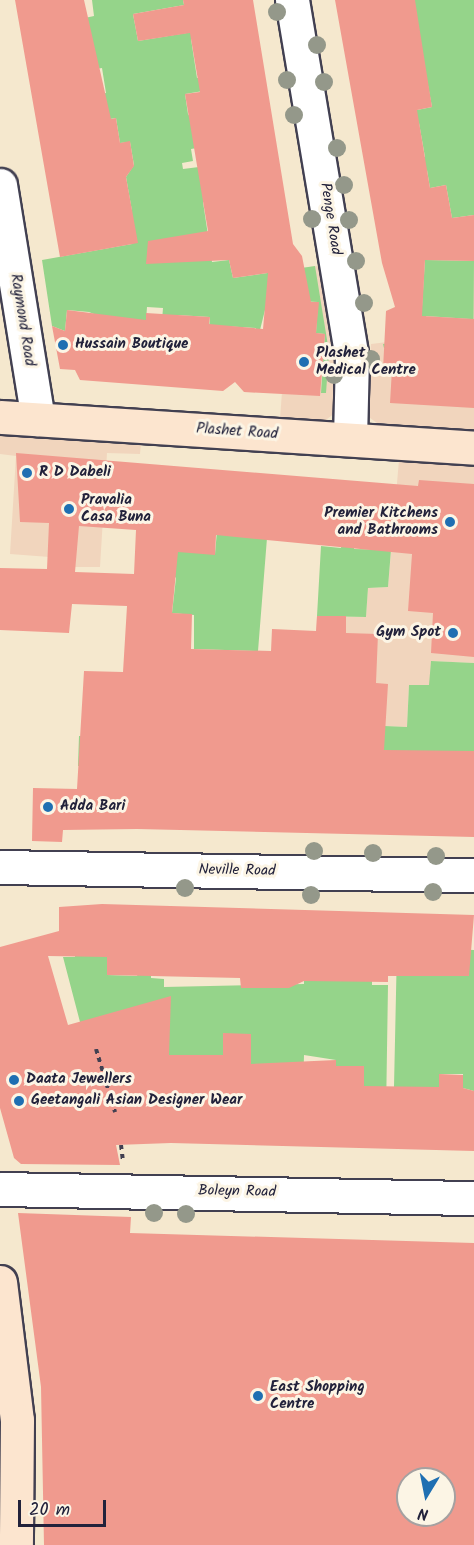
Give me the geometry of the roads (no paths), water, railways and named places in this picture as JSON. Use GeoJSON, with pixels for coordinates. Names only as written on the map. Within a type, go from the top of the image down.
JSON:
{"type":"FeatureCollection","features":[{"type":"Feature","properties":{"kind":"main road","name":"Plashet Road"},"geometry":{"type":"LineString","coordinates":[[0,417],[474,448]]}},
{"type":"Feature","properties":{"kind":"main road"},"geometry":{"type":"LineString","coordinates":[[0,1282],[16,1545]]}},
{"type":"Feature","properties":{"kind":"street","name":"Penge Road"},"geometry":{"type":"LineString","coordinates":[[292,0],[352,357],[350,439]]}},
{"type":"Feature","properties":{"kind":"street","name":"Raymond Road"},"geometry":{"type":"LineString","coordinates":[[0,185],[38,419]]}},
{"type":"Feature","properties":{"kind":"street","name":"Neville Road"},"geometry":{"type":"LineString","coordinates":[[0,867],[474,875]]}},
{"type":"Feature","properties":{"kind":"street","name":"Boleyn Road"},"geometry":{"type":"LineString","coordinates":[[0,1189],[474,1198]]}},
{"type":"Feature","properties":{"kind":"place","name":"Hussain Boutique"},"geometry":{"type":"Point","coordinates":[63,345]}},
{"type":"Feature","properties":{"kind":"place","name":"Plashet Medical Centre"},"geometry":{"type":"Point","coordinates":[304,362]}},
{"type":"Feature","properties":{"kind":"place","name":"R D Dabeli"},"geometry":{"type":"Point","coordinates":[27,473]}},
{"type":"Feature","properties":{"kind":"place","name":"Pravalia Casa Buna"},"geometry":{"type":"Point","coordinates":[69,509]}},
{"type":"Feature","properties":{"kind":"place","name":"Premier Kitchens and Bathrooms"},"geometry":{"type":"Point","coordinates":[450,522]}},
{"type":"Feature","properties":{"kind":"place","name":"Gym Spot"},"geometry":{"type":"Point","coordinates":[453,633]}},
{"type":"Feature","properties":{"kind":"place","name":"Adda Bari"},"geometry":{"type":"Point","coordinates":[48,807]}},
{"type":"Feature","properties":{"kind":"place","name":"Daata Jewellers"},"geometry":{"type":"Point","coordinates":[14,1080]}},
{"type":"Feature","properties":{"kind":"place","name":"Geetangali Asian Designer Wear"},"geometry":{"type":"Point","coordinates":[19,1101]}},
{"type":"Feature","properties":{"kind":"place","name":"East Shopping Centre"},"geometry":{"type":"Point","coordinates":[258,1396]}}]}
